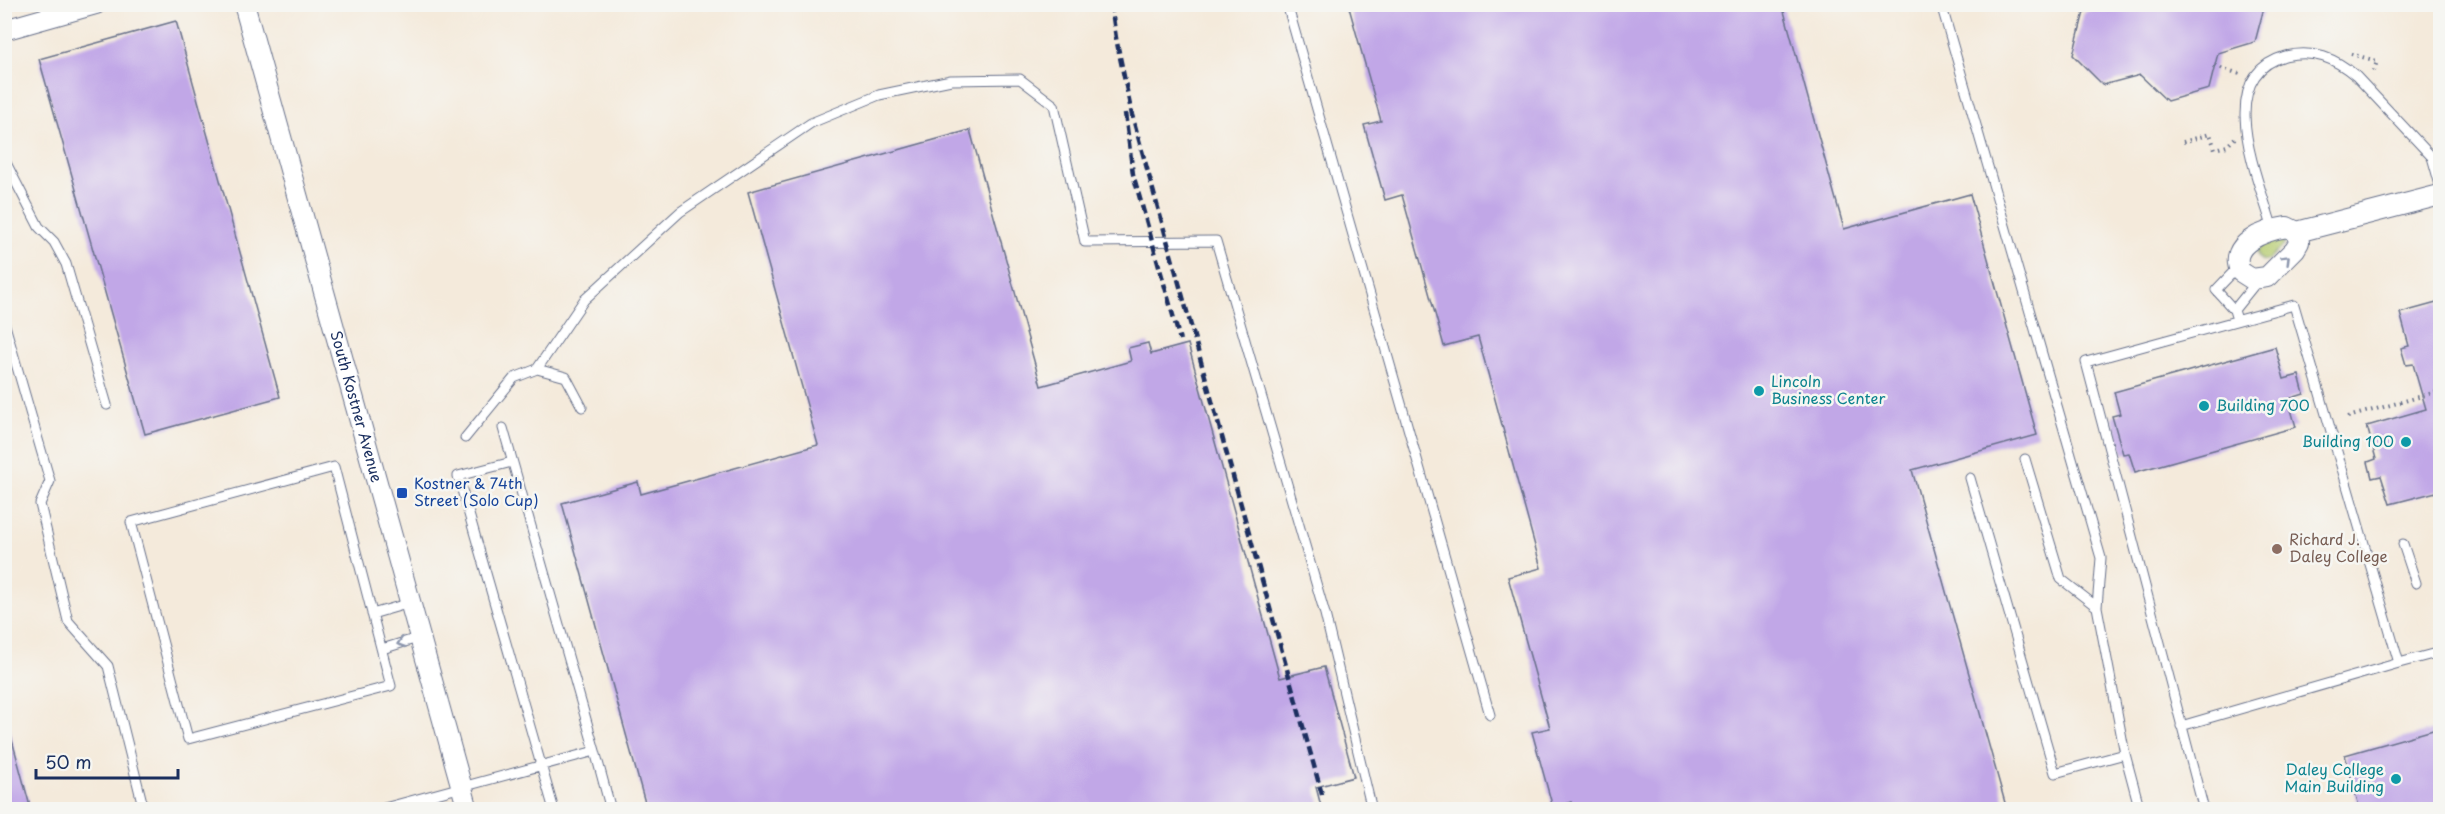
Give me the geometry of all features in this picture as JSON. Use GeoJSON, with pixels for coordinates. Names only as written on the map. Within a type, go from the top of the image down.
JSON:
{"type":"FeatureCollection","features":[{"type":"Feature","properties":{"kind":"street"},"geometry":{"type":"LineString","coordinates":[[4,30],[96,4]]}},
{"type":"Feature","properties":{"kind":"street","name":"South Kostner Avenue"},"geometry":{"type":"LineString","coordinates":[[244,4],[468,810]]}},
{"type":"Feature","properties":{"kind":"street"},"geometry":{"type":"LineString","coordinates":[[2296,232],[2299,242],[2295,249],[2267,277],[2259,279],[2244,275],[2238,267],[2240,252],[2244,245],[2255,237],[2273,230],[2287,227],[2296,232],[2440,195]]}},
{"type":"Feature","properties":{"kind":"lane"},"geometry":{"type":"LineString","coordinates":[[1287,4],[1490,715]]}},
{"type":"Feature","properties":{"kind":"lane"},"geometry":{"type":"LineString","coordinates":[[1941,4],[2101,558],[2097,607],[2125,754],[2140,810]]}},
{"type":"Feature","properties":{"kind":"lane"},"geometry":{"type":"LineString","coordinates":[[2273,230],[2250,151],[2244,118],[2245,101],[2250,84],[2260,69],[2277,58],[2301,52],[2318,54],[2342,64],[2432,157],[2440,186]]}},
{"type":"Feature","properties":{"kind":"lane"},"geometry":{"type":"LineString","coordinates":[[465,438],[514,378],[537,369],[584,300],[680,212],[811,123],[879,95],[951,80],[1020,79],[1054,105],[1085,242],[1216,241],[1325,614],[1372,810]]}},
{"type":"Feature","properties":{"kind":"lane"},"geometry":{"type":"LineString","coordinates":[[4,159],[39,227],[54,242],[66,264],[107,405]]}},
{"type":"Feature","properties":{"kind":"lane"},"geometry":{"type":"LineString","coordinates":[[2236,315],[2216,291],[2238,267]]}},
{"type":"Feature","properties":{"kind":"lane"},"geometry":{"type":"LineString","coordinates":[[2236,315],[2259,279]]}},
{"type":"Feature","properties":{"kind":"lane"},"geometry":{"type":"LineString","coordinates":[[2204,810],[2086,362],[2236,315],[2294,305],[2399,663]]}},
{"type":"Feature","properties":{"kind":"lane"},"geometry":{"type":"LineString","coordinates":[[4,322],[50,482],[40,504],[68,621],[108,666],[144,810]]}},
{"type":"Feature","properties":{"kind":"lane"},"geometry":{"type":"LineString","coordinates":[[537,369],[566,377],[582,407]]}},
{"type":"Feature","properties":{"kind":"lane"},"geometry":{"type":"LineString","coordinates":[[502,428],[611,810]]}},
{"type":"Feature","properties":{"kind":"lane"},"geometry":{"type":"LineString","coordinates":[[2025,459],[2061,579],[2097,607]]}},
{"type":"Feature","properties":{"kind":"lane"},"geometry":{"type":"LineString","coordinates":[[512,462],[458,476],[554,810]]}},
{"type":"Feature","properties":{"kind":"lane"},"geometry":{"type":"LineString","coordinates":[[334,467],[382,649],[391,686],[188,739],[131,522],[334,467]]}},
{"type":"Feature","properties":{"kind":"lane"},"geometry":{"type":"LineString","coordinates":[[1970,478],[2055,773],[2125,754]]}},
{"type":"Feature","properties":{"kind":"lane"},"geometry":{"type":"LineString","coordinates":[[2403,544],[2416,584]]}},
{"type":"Feature","properties":{"kind":"lane"},"geometry":{"type":"LineString","coordinates":[[372,614],[411,603]]}},
{"type":"Feature","properties":{"kind":"lane"},"geometry":{"type":"LineString","coordinates":[[382,649],[421,637]]}},
{"type":"Feature","properties":{"kind":"lane"},"geometry":{"type":"LineString","coordinates":[[2181,726],[2440,652]]}},
{"type":"Feature","properties":{"kind":"lane"},"geometry":{"type":"LineString","coordinates":[[377,810],[595,751]]}},
{"type":"Feature","properties":{"kind":"path"},"geometry":{"type":"LineString","coordinates":[[2345,56],[2352,54],[2377,61],[2372,78]]}},
{"type":"Feature","properties":{"kind":"path"},"geometry":{"type":"LineString","coordinates":[[2215,66],[2243,75]]}},
{"type":"Feature","properties":{"kind":"path"},"geometry":{"type":"LineString","coordinates":[[2240,82],[2249,68]]}},
{"type":"Feature","properties":{"kind":"path"},"geometry":{"type":"LineString","coordinates":[[2183,142],[2210,134],[2215,149],[2227,146],[2235,139],[2236,132]]}},
{"type":"Feature","properties":{"kind":"path"},"geometry":{"type":"LineString","coordinates":[[2348,417],[2440,391]]}},
{"type":"Feature","properties":{"kind":"green space"},"geometry":{"type":"Polygon","coordinates":[[[2279,236],[2285,243],[2269,260],[2263,261],[2259,258],[2257,250],[2267,240],[2279,236]]]}},
{"type":"Feature","properties":{"kind":"building","name":"Lincoln Business Center"},"geometry":{"type":"Polygon","coordinates":[[[1348,4],[1782,4],[1844,229],[1970,194],[2037,435],[1912,470],[2007,810],[1573,810],[1571,802],[1553,808],[1532,732],[1550,728],[1508,577],[1541,568],[1478,337],[1444,346],[1402,195],[1385,200],[1364,125],[1381,121],[1348,4]]]}},
{"type":"Feature","properties":{"kind":"building"},"geometry":{"type":"Polygon","coordinates":[[[2112,4],[2265,4],[2255,42],[2218,53],[2209,89],[2167,101],[2140,75],[2103,85],[2073,55],[2084,12],[2112,4]]]}},
{"type":"Feature","properties":{"kind":"building"},"geometry":{"type":"Polygon","coordinates":[[[176,21],[280,397],[145,434],[39,59],[176,21]]]}},
{"type":"Feature","properties":{"kind":"building"},"geometry":{"type":"Polygon","coordinates":[[[970,130],[1041,386],[1131,361],[1128,348],[1148,343],[1151,354],[1188,344],[1280,678],[1324,667],[1354,777],[1316,787],[1322,810],[647,810],[562,503],[638,482],[641,494],[818,445],[748,192],[970,130]]]}},
{"type":"Feature","properties":{"kind":"building","name":"Building 100"},"geometry":{"type":"Polygon","coordinates":[[[2440,302],[2440,491],[2390,504],[2381,476],[2372,478],[2368,462],[2376,459],[2367,426],[2426,409],[2413,364],[2406,365],[2401,348],[2409,346],[2400,313],[2440,302]]]}},
{"type":"Feature","properties":{"kind":"building","name":"Building 700"},"geometry":{"type":"Polygon","coordinates":[[[2275,347],[2284,379],[2299,375],[2304,394],[2288,399],[2296,427],[2135,472],[2129,453],[2123,454],[2112,416],[2120,414],[2114,392],[2275,347]]]}},
{"type":"Feature","properties":{"kind":"building","name":"Daley College Main Building"},"geometry":{"type":"Polygon","coordinates":[[[2440,728],[2440,810],[2360,810],[2345,755],[2440,728]]]}},
{"type":"Feature","properties":{"kind":"building"},"geometry":{"type":"Polygon","coordinates":[[[9,729],[31,810],[4,810],[4,730],[9,729]]]}},
{"type":"Feature","properties":{"kind":"railway"},"geometry":{"type":"LineString","coordinates":[[1111,4],[1132,115],[1323,798]]}},
{"type":"Feature","properties":{"kind":"railway"},"geometry":{"type":"LineString","coordinates":[[1125,113],[1133,174],[1180,340]]}},
{"type":"Feature","properties":{"kind":"place","name":"Lincoln Business Center"},"geometry":{"type":"Point","coordinates":[1759,391]}},
{"type":"Feature","properties":{"kind":"place","name":"Building 700"},"geometry":{"type":"Point","coordinates":[2204,406]}},
{"type":"Feature","properties":{"kind":"place","name":"Building 100"},"geometry":{"type":"Point","coordinates":[2406,442]}},
{"type":"Feature","properties":{"kind":"place","name":"Kostner & 74th Street (Solo Cup)"},"geometry":{"type":"Point","coordinates":[402,493]}},
{"type":"Feature","properties":{"kind":"place","name":"Richard J. Daley College"},"geometry":{"type":"Point","coordinates":[2277,549]}},
{"type":"Feature","properties":{"kind":"place","name":"Daley College Main Building"},"geometry":{"type":"Point","coordinates":[2396,779]}}]}
